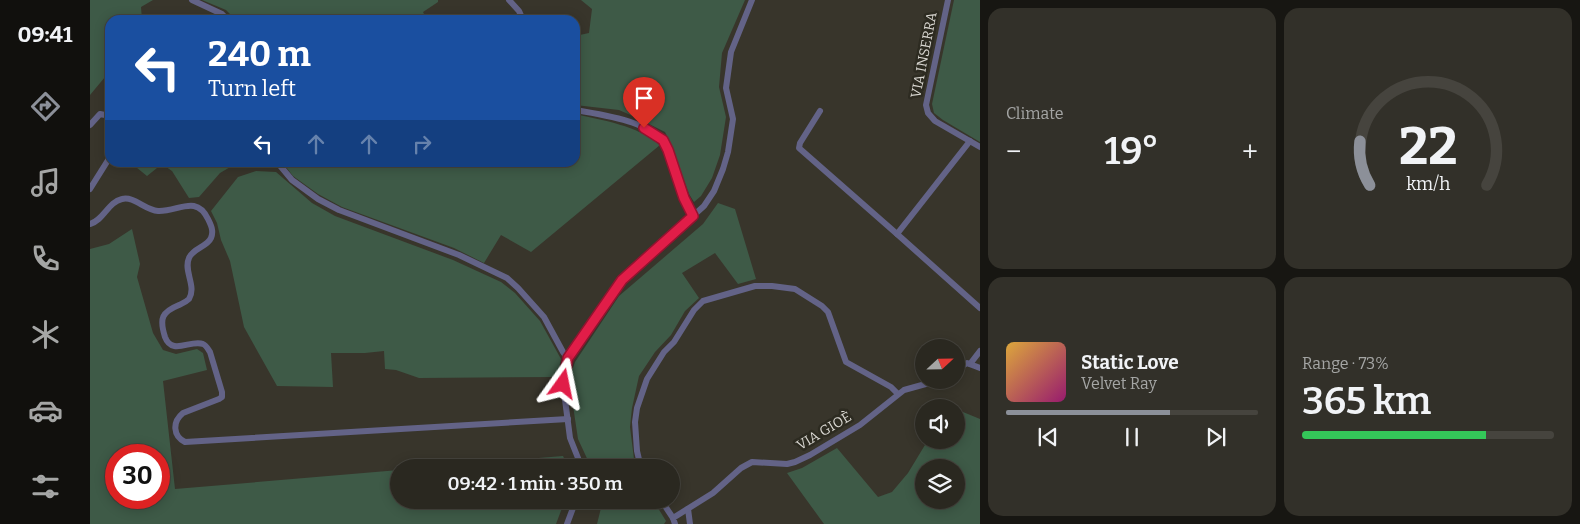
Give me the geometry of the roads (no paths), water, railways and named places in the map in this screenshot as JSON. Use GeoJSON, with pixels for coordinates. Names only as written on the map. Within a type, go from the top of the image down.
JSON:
{"type":"FeatureCollection","features":[{"type":"Feature","properties":{"kind":"street"},"geometry":{"type":"LineString","coordinates":[[192,0],[223,15]]}},
{"type":"Feature","properties":{"kind":"street"},"geometry":{"type":"LineString","coordinates":[[509,0],[521,15]]}},
{"type":"Feature","properties":{"kind":"street"},"geometry":{"type":"LineString","coordinates":[[578,459],[570,438],[563,384],[568,358],[622,280],[704,206],[714,191],[728,152],[733,119],[726,88],[731,52],[752,0]]}},
{"type":"Feature","properties":{"kind":"street","name":"VIA INSERRA"},"geometry":{"type":"LineString","coordinates":[[948,0],[926,105],[928,113],[935,121],[980,147]]}},
{"type":"Feature","properties":{"kind":"street"},"geometry":{"type":"LineString","coordinates":[[580,111],[617,117],[632,122],[663,140],[684,198],[693,216]]}},
{"type":"Feature","properties":{"kind":"street"},"geometry":{"type":"LineString","coordinates":[[820,111],[800,143],[799,148],[980,308]]}},
{"type":"Feature","properties":{"kind":"street"},"geometry":{"type":"LineString","coordinates":[[90,125],[100,114],[105,115]]}},
{"type":"Feature","properties":{"kind":"street"},"geometry":{"type":"LineString","coordinates":[[898,234],[970,141]]}},
{"type":"Feature","properties":{"kind":"street"},"geometry":{"type":"LineString","coordinates":[[90,190],[105,165]]}},
{"type":"Feature","properties":{"kind":"street"},"geometry":{"type":"LineString","coordinates":[[281,167],[292,180],[318,200],[339,210],[459,255],[507,278],[544,317],[562,352],[568,358]]}},
{"type":"Feature","properties":{"kind":"street"},"geometry":{"type":"LineString","coordinates":[[90,224],[99,220],[114,203],[123,198],[158,211],[190,205],[196,206],[201,208],[211,225],[211,238],[194,252],[187,264],[192,288],[189,299],[167,310],[163,315],[162,323],[166,339],[171,345],[182,347],[195,343],[206,347],[210,352],[222,392],[219,399],[178,417],[175,428],[176,434],[185,442],[568,419]]}},
{"type":"Feature","properties":{"kind":"street"},"geometry":{"type":"LineString","coordinates":[[639,459],[635,422],[646,378],[664,352],[674,342],[694,310],[703,302],[755,286],[795,289],[822,306],[828,312],[846,362],[891,387],[898,394]]}},
{"type":"Feature","properties":{"kind":"street"},"geometry":{"type":"LineString","coordinates":[[970,364],[980,351]]}},
{"type":"Feature","properties":{"kind":"street"},"geometry":{"type":"LineString","coordinates":[[965,364],[967,363],[980,368]]}},
{"type":"Feature","properties":{"kind":"street","name":"VIA GIOÈ"},"geometry":{"type":"LineString","coordinates":[[674,521],[688,509],[713,493],[741,468],[752,462],[787,464],[795,462],[860,425],[904,390],[915,387]]}},
{"type":"Feature","properties":{"kind":"street"},"geometry":{"type":"LineString","coordinates":[[567,524],[573,509]]}},
{"type":"Feature","properties":{"kind":"street"},"geometry":{"type":"LineString","coordinates":[[667,509],[674,521]]}},
{"type":"Feature","properties":{"kind":"street"},"geometry":{"type":"LineString","coordinates":[[688,509],[690,524]]}}]}
